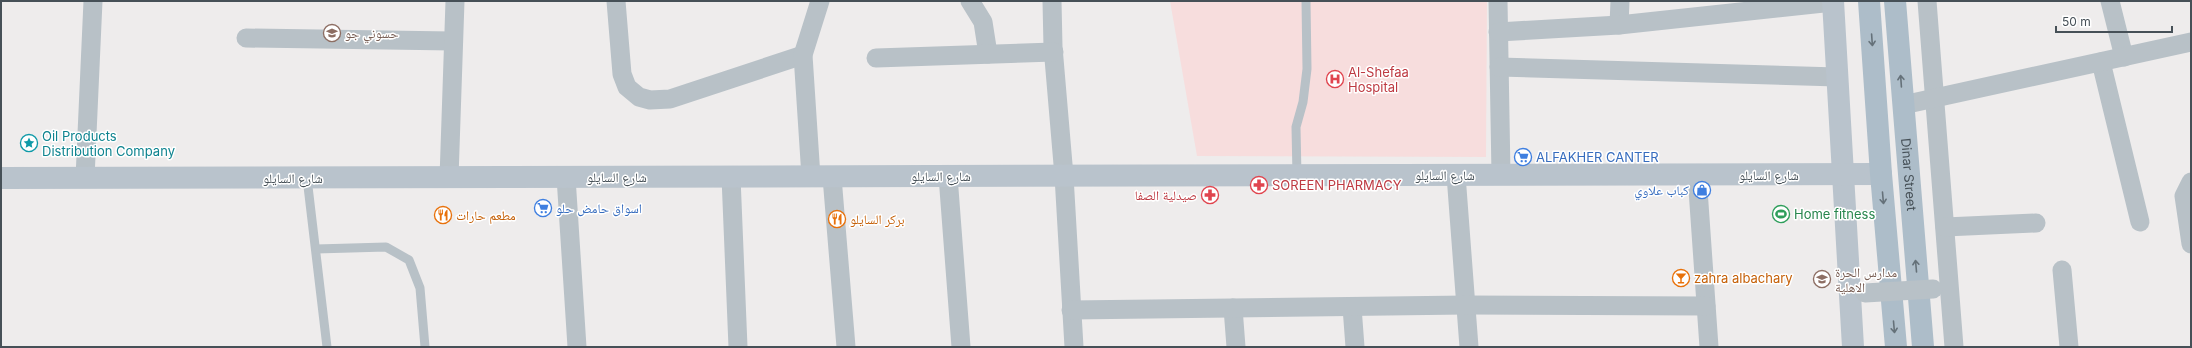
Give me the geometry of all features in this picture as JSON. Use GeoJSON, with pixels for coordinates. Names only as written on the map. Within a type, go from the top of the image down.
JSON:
{"type":"FeatureCollection","features":[{"type":"Feature","properties":{"kind":"main road","name":"Dinar Street"},"geometry":{"type":"LineString","coordinates":[[1869,1],[1881,174],[1896,347]]}},
{"type":"Feature","properties":{"kind":"main road","name":"Dinar Street"},"geometry":{"type":"LineString","coordinates":[[1895,1],[1923,347]]}},
{"type":"Feature","properties":{"kind":"street"},"geometry":{"type":"LineString","coordinates":[[85,178],[93,1]]}},
{"type":"Feature","properties":{"kind":"street"},"geometry":{"type":"LineString","coordinates":[[449,178],[452,41],[455,1]]}},
{"type":"Feature","properties":{"kind":"street"},"geometry":{"type":"LineString","coordinates":[[616,1],[622,74],[627,87],[639,97],[650,100],[670,99],[803,54]]}},
{"type":"Feature","properties":{"kind":"street"},"geometry":{"type":"LineString","coordinates":[[820,1],[803,54],[846,347]]}},
{"type":"Feature","properties":{"kind":"street"},"geometry":{"type":"LineString","coordinates":[[970,1],[983,22],[988,54]]}},
{"type":"Feature","properties":{"kind":"street"},"geometry":{"type":"LineString","coordinates":[[1052,1],[1054,52],[1064,176],[1074,347]]}},
{"type":"Feature","properties":{"kind":"street"},"geometry":{"type":"LineString","coordinates":[[1498,1],[1501,175]]}},
{"type":"Feature","properties":{"kind":"street"},"geometry":{"type":"LineString","coordinates":[[1619,25],[1620,1]]}},
{"type":"Feature","properties":{"kind":"street"},"geometry":{"type":"LineString","coordinates":[[1498,32],[1619,25],[1833,1],[1853,347]]}},
{"type":"Feature","properties":{"kind":"street"},"geometry":{"type":"LineString","coordinates":[[1927,1],[1954,347]]}},
{"type":"Feature","properties":{"kind":"street"},"geometry":{"type":"LineString","coordinates":[[2110,1],[2124,57]]}},
{"type":"Feature","properties":{"kind":"street"},"geometry":{"type":"LineString","coordinates":[[246,38],[452,41]]}},
{"type":"Feature","properties":{"kind":"street"},"geometry":{"type":"LineString","coordinates":[[1903,105],[2191,42]]}},
{"type":"Feature","properties":{"kind":"street"},"geometry":{"type":"LineString","coordinates":[[876,58],[1054,52]]}},
{"type":"Feature","properties":{"kind":"street"},"geometry":{"type":"LineString","coordinates":[[2101,62],[2140,222]]}},
{"type":"Feature","properties":{"kind":"street"},"geometry":{"type":"LineString","coordinates":[[1499,67],[1837,77]]}},
{"type":"Feature","properties":{"kind":"street","name":"شارع السايلو"},"geometry":{"type":"LineString","coordinates":[[1,178],[1881,174]]}},
{"type":"Feature","properties":{"kind":"street"},"geometry":{"type":"LineString","coordinates":[[1456,175],[1470,347]]}},
{"type":"Feature","properties":{"kind":"street"},"geometry":{"type":"LineString","coordinates":[[1697,175],[1709,347]]}},
{"type":"Feature","properties":{"kind":"street"},"geometry":{"type":"LineString","coordinates":[[948,176],[961,347]]}},
{"type":"Feature","properties":{"kind":"street"},"geometry":{"type":"LineString","coordinates":[[566,177],[577,347]]}},
{"type":"Feature","properties":{"kind":"street"},"geometry":{"type":"LineString","coordinates":[[731,177],[738,347]]}},
{"type":"Feature","properties":{"kind":"street"},"geometry":{"type":"LineString","coordinates":[[2191,182],[2184,196],[2191,244]]}},
{"type":"Feature","properties":{"kind":"street"},"geometry":{"type":"LineString","coordinates":[[1945,227],[2036,223]]}},
{"type":"Feature","properties":{"kind":"street"},"geometry":{"type":"LineString","coordinates":[[2062,270],[2069,347]]}},
{"type":"Feature","properties":{"kind":"street"},"geometry":{"type":"LineString","coordinates":[[1865,293],[1933,289]]}},
{"type":"Feature","properties":{"kind":"street"},"geometry":{"type":"LineString","coordinates":[[1071,310],[1466,305],[1706,306]]}},
{"type":"Feature","properties":{"kind":"street"},"geometry":{"type":"LineString","coordinates":[[1352,307],[1355,347]]}},
{"type":"Feature","properties":{"kind":"street"},"geometry":{"type":"LineString","coordinates":[[1233,308],[1236,347]]}},
{"type":"Feature","properties":{"kind":"lane"},"geometry":{"type":"LineString","coordinates":[[1297,176],[1296,128],[1303,102],[1307,69],[1306,1]]}},
{"type":"Feature","properties":{"kind":"lane"},"geometry":{"type":"LineString","coordinates":[[307,178],[327,347]]}},
{"type":"Feature","properties":{"kind":"lane"},"geometry":{"type":"LineString","coordinates":[[316,249],[386,247],[409,260],[420,288],[425,347]]}},
{"type":"Feature","properties":{"kind":"shaded area","name":"Al-Shefaa Hospital"},"geometry":{"type":"Polygon","coordinates":[[[1170,1],[1487,1],[1486,157],[1197,156],[1170,1]]]}},
{"type":"Feature","properties":{"kind":"place","name":"حسوني جو"},"geometry":{"type":"Point","coordinates":[332,33]}},
{"type":"Feature","properties":{"kind":"place","name":"Al-Shefaa Hospital"},"geometry":{"type":"Point","coordinates":[1335,79]}},
{"type":"Feature","properties":{"kind":"place","name":"Oil Products Distribution Company"},"geometry":{"type":"Point","coordinates":[29,143]}},
{"type":"Feature","properties":{"kind":"place","name":"ALFAKHER CANTER"},"geometry":{"type":"Point","coordinates":[1523,157]}},
{"type":"Feature","properties":{"kind":"place","name":"SOREEN PHARMACY"},"geometry":{"type":"Point","coordinates":[1259,185]}},
{"type":"Feature","properties":{"kind":"place","name":"كباب علاوي"},"geometry":{"type":"Point","coordinates":[1702,190]}},
{"type":"Feature","properties":{"kind":"place","name":"صيدلية الصفا"},"geometry":{"type":"Point","coordinates":[1210,195]}},
{"type":"Feature","properties":{"kind":"place","name":"اسواق حامض حلو"},"geometry":{"type":"Point","coordinates":[543,208]}},
{"type":"Feature","properties":{"kind":"place","name":"Home fitness"},"geometry":{"type":"Point","coordinates":[1781,214]}},
{"type":"Feature","properties":{"kind":"place","name":"مطعم حارات"},"geometry":{"type":"Point","coordinates":[443,215]}},
{"type":"Feature","properties":{"kind":"place","name":"بركر السايلو"},"geometry":{"type":"Point","coordinates":[837,219]}},
{"type":"Feature","properties":{"kind":"place","name":"zahra albachary"},"geometry":{"type":"Point","coordinates":[1681,278]}},
{"type":"Feature","properties":{"kind":"place","name":"مدارس الحرة الاهلية"},"geometry":{"type":"Point","coordinates":[1822,279]}}]}
